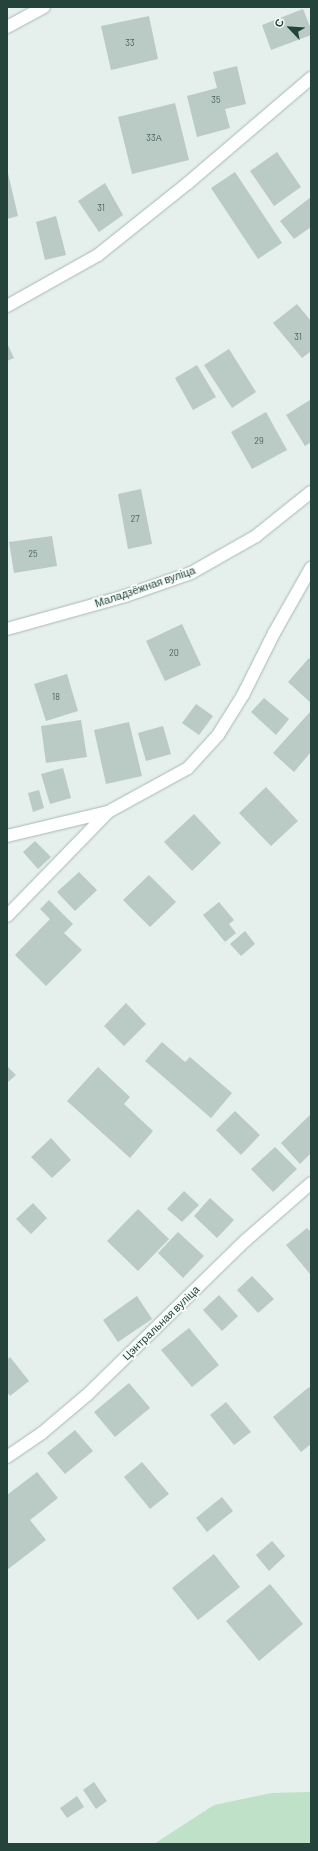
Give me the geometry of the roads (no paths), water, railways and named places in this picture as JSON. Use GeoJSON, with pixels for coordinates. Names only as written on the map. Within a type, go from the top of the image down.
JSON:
{"type":"FeatureCollection","features":[{"type":"Feature","properties":{"kind":"street"},"geometry":{"type":"LineString","coordinates":[[7,27],[44,7]]}},
{"type":"Feature","properties":{"kind":"street"},"geometry":{"type":"LineString","coordinates":[[7,306],[98,255],[188,184],[311,78]]}},
{"type":"Feature","properties":{"kind":"street","name":"Маладзёжная вуліца"},"geometry":{"type":"LineString","coordinates":[[7,629],[125,596],[191,573],[256,536],[311,492]]}},
{"type":"Feature","properties":{"kind":"street"},"geometry":{"type":"LineString","coordinates":[[7,836],[108,812],[188,768],[218,735],[243,695],[274,633],[311,568]]}},
{"type":"Feature","properties":{"kind":"street"},"geometry":{"type":"LineString","coordinates":[[7,916],[108,812]]}},
{"type":"Feature","properties":{"kind":"street","name":"Цэнтральная вуліца"},"geometry":{"type":"LineString","coordinates":[[7,1458],[42,1433],[87,1396],[246,1240],[311,1183]]}}]}
